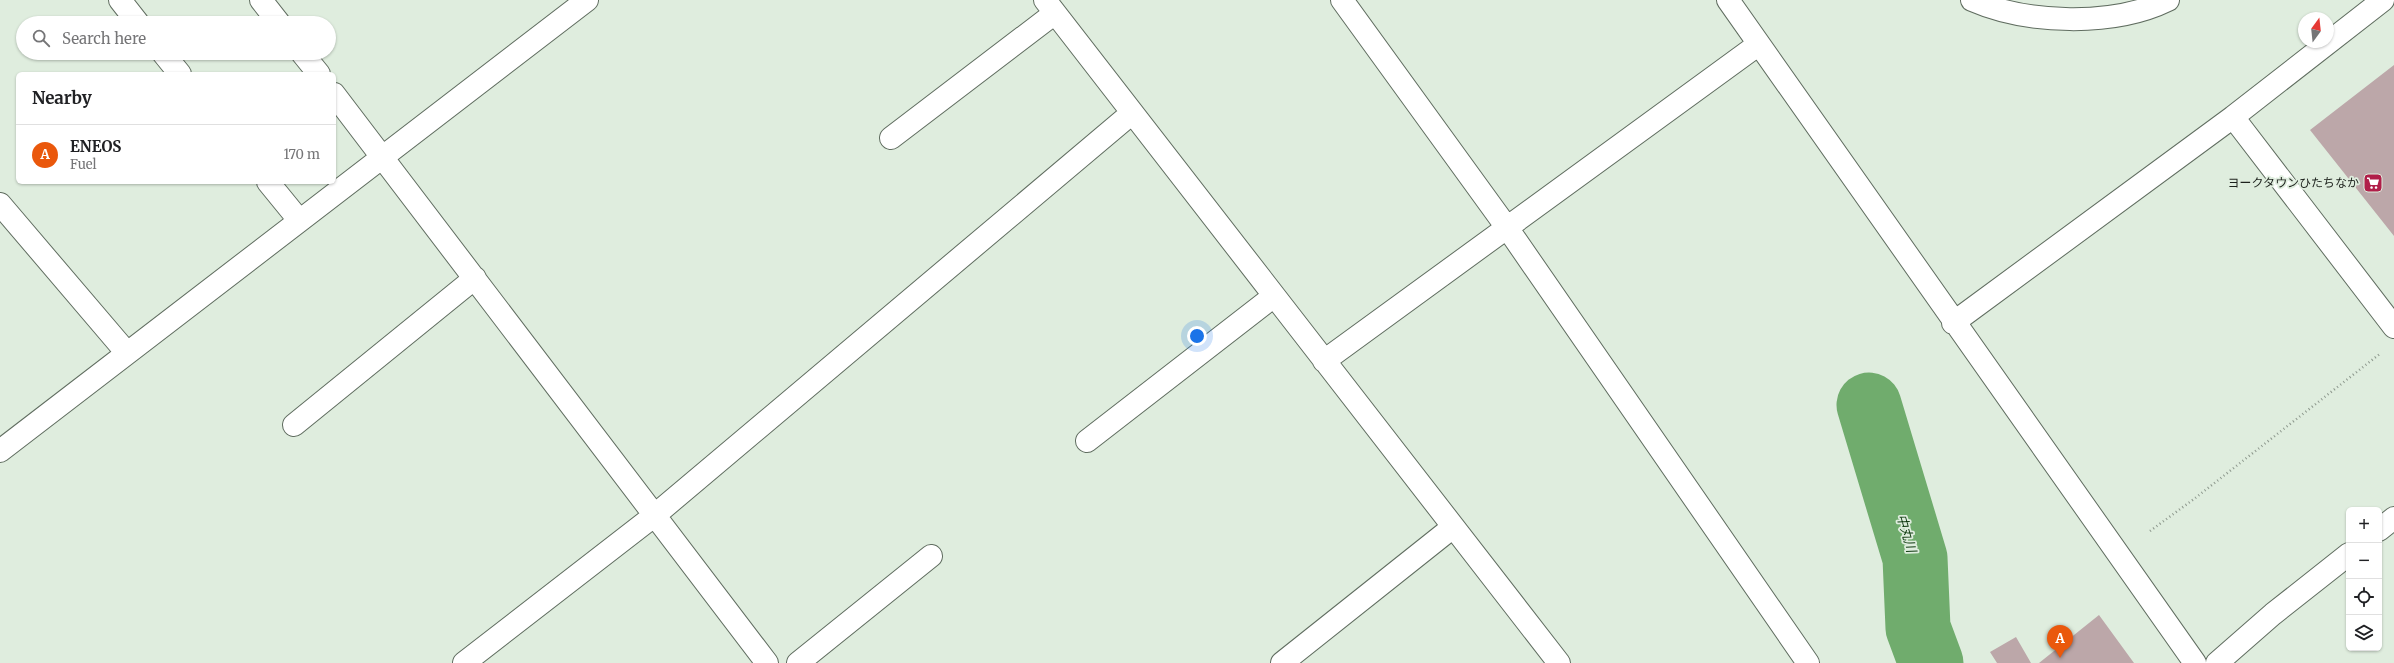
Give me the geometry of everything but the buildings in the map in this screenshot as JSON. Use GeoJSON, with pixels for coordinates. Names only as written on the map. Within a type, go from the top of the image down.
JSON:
{"type":"FeatureCollection","features":[{"type":"Feature","properties":{"kind":"street"},"geometry":{"type":"LineString","coordinates":[[120,0],[133,16]]}},
{"type":"Feature","properties":{"kind":"street"},"geometry":{"type":"LineString","coordinates":[[261,0],[274,16]]}},
{"type":"Feature","properties":{"kind":"street"},"geometry":{"type":"LineString","coordinates":[[0,451],[587,0]]}},
{"type":"Feature","properties":{"kind":"street"},"geometry":{"type":"LineString","coordinates":[[1342,0],[1508,229],[1808,663]]}},
{"type":"Feature","properties":{"kind":"street"},"geometry":{"type":"LineString","coordinates":[[1728,0],[1953,323],[2195,663]]}},
{"type":"Feature","properties":{"kind":"street"},"geometry":{"type":"LineString","coordinates":[[1972,0],[1993,9],[2046,19],[2096,18],[2153,8],[2168,0]]}},
{"type":"Feature","properties":{"kind":"street"},"geometry":{"type":"LineString","coordinates":[[1953,323],[2233,117],[2383,0]]}},
{"type":"Feature","properties":{"kind":"street"},"geometry":{"type":"LineString","coordinates":[[891,138],[1050,6],[1559,663]]}},
{"type":"Feature","properties":{"kind":"street"},"geometry":{"type":"LineString","coordinates":[[1324,361],[1508,229],[1759,44]]}},
{"type":"Feature","properties":{"kind":"street"},"geometry":{"type":"LineString","coordinates":[[169,60],[178,72]]}},
{"type":"Feature","properties":{"kind":"street"},"geometry":{"type":"LineString","coordinates":[[308,60],[317,72]]}},
{"type":"Feature","properties":{"kind":"street"},"geometry":{"type":"LineString","coordinates":[[336,97],[767,663]]}},
{"type":"Feature","properties":{"kind":"street"},"geometry":{"type":"LineString","coordinates":[[464,663],[655,515],[1132,113]]}},
{"type":"Feature","properties":{"kind":"street"},"geometry":{"type":"LineString","coordinates":[[2233,117],[2394,327]]}},
{"type":"Feature","properties":{"kind":"street"},"geometry":{"type":"LineString","coordinates":[[270,184],[299,220]]}},
{"type":"Feature","properties":{"kind":"street"},"geometry":{"type":"LineString","coordinates":[[0,204],[127,353]]}},
{"type":"Feature","properties":{"kind":"street"},"geometry":{"type":"LineString","coordinates":[[294,425],[475,278]]}},
{"type":"Feature","properties":{"kind":"street"},"geometry":{"type":"LineString","coordinates":[[1086,441],[1274,296]]}},
{"type":"Feature","properties":{"kind":"street"},"geometry":{"type":"LineString","coordinates":[[2382,528],[2394,518]]}},
{"type":"Feature","properties":{"kind":"street"},"geometry":{"type":"LineString","coordinates":[[1282,663],[1453,527]]}},
{"type":"Feature","properties":{"kind":"street"},"geometry":{"type":"LineString","coordinates":[[798,663],[931,556]]}},
{"type":"Feature","properties":{"kind":"street"},"geometry":{"type":"LineString","coordinates":[[2218,663],[2273,614],[2346,556]]}},
{"type":"Feature","properties":{"kind":"path"},"geometry":{"type":"LineString","coordinates":[[2150,531],[2194,499],[2388,348]]}},
{"type":"Feature","properties":{"kind":"shaded area"},"geometry":{"type":"Polygon","coordinates":[[[1917,609],[1949,663],[1908,663],[1917,609]]]}},
{"type":"Feature","properties":{"kind":"waterway","name":"中丸川"},"geometry":{"type":"LineString","coordinates":[[1869,405],[1915,558],[1918,628],[1931,663]]}},
{"type":"Feature","properties":{"kind":"place","name":"ヨークタウンひたちなか"},"geometry":{"type":"Point","coordinates":[2373,183]}},
{"type":"Feature","properties":{"kind":"place","name":"ENEOS"},"geometry":{"type":"Point","coordinates":[2060,658]}}]}
